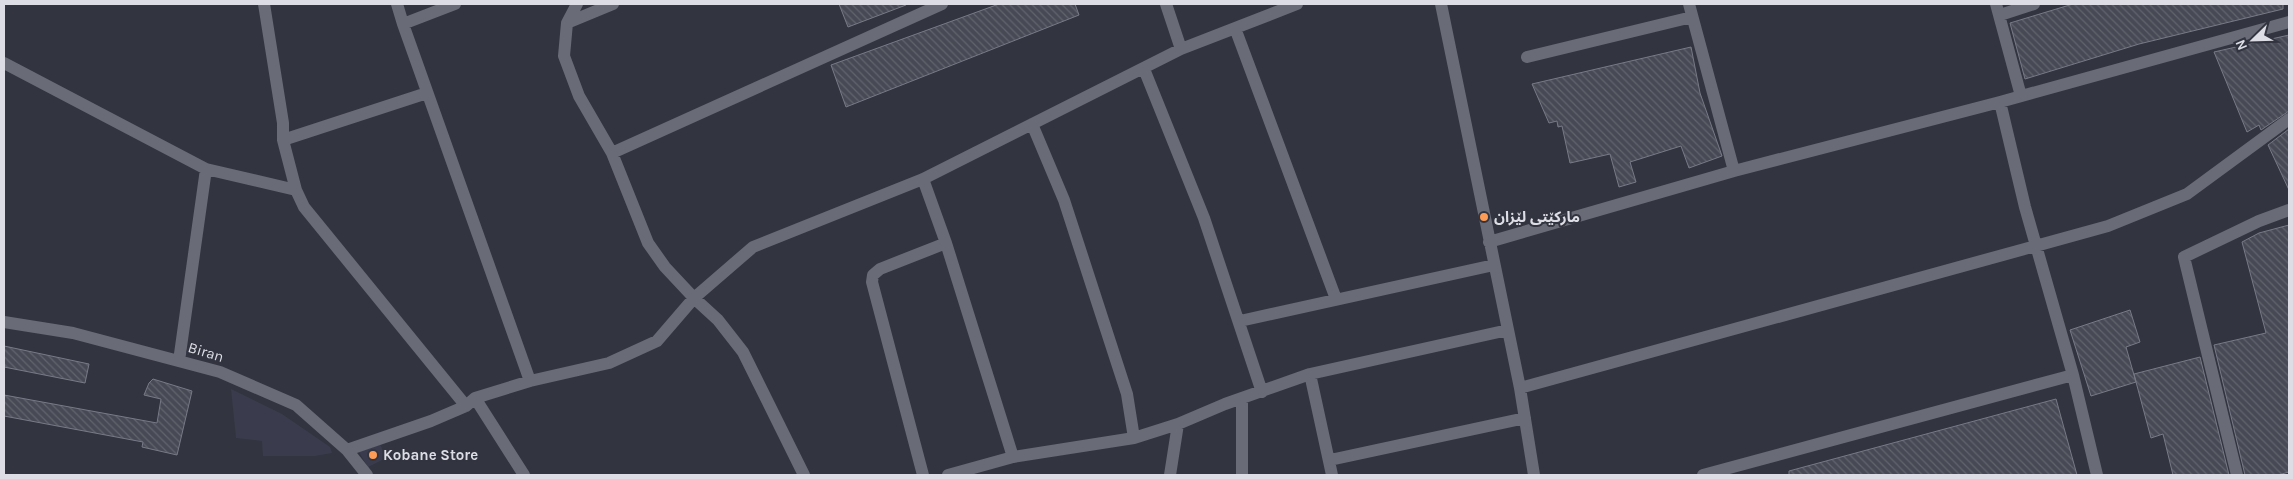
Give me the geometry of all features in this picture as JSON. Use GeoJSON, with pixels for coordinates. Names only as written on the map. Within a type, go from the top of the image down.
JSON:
{"type":"FeatureCollection","features":[{"type":"Feature","properties":{"kind":"street"},"geometry":{"type":"LineString","coordinates":[[264,4],[283,123],[283,140],[296,190],[304,206],[471,402],[524,475]]}},
{"type":"Feature","properties":{"kind":"street"},"geometry":{"type":"LineString","coordinates":[[397,4],[530,381]]}},
{"type":"Feature","properties":{"kind":"street"},"geometry":{"type":"LineString","coordinates":[[403,24],[455,4]]}},
{"type":"Feature","properties":{"kind":"street"},"geometry":{"type":"LineString","coordinates":[[577,4],[567,23],[564,56],[579,96],[612,153],[648,243],[665,267],[718,320],[743,352],[804,475]]}},
{"type":"Feature","properties":{"kind":"street"},"geometry":{"type":"LineString","coordinates":[[567,23],[613,4]]}},
{"type":"Feature","properties":{"kind":"street"},"geometry":{"type":"LineString","coordinates":[[612,153],[942,4]]}},
{"type":"Feature","properties":{"kind":"street"},"geometry":{"type":"LineString","coordinates":[[1166,4],[1182,49]]}},
{"type":"Feature","properties":{"kind":"street"},"geometry":{"type":"LineString","coordinates":[[347,450],[530,381],[608,363],[657,340],[694,298],[753,247],[923,179],[1182,49],[1297,4]]}},
{"type":"Feature","properties":{"kind":"street"},"geometry":{"type":"LineString","coordinates":[[1440,4],[1520,388],[1534,475]]}},
{"type":"Feature","properties":{"kind":"street"},"geometry":{"type":"LineString","coordinates":[[1689,4],[1734,171]]}},
{"type":"Feature","properties":{"kind":"street"},"geometry":{"type":"LineString","coordinates":[[2021,96],[1998,10],[2034,4]]}},
{"type":"Feature","properties":{"kind":"street"},"geometry":{"type":"LineString","coordinates":[[1527,57],[1692,17]]}},
{"type":"Feature","properties":{"kind":"street"},"geometry":{"type":"LineString","coordinates":[[1490,242],[1734,171],[2000,102],[2289,22]]}},
{"type":"Feature","properties":{"kind":"street"},"geometry":{"type":"LineString","coordinates":[[1235,28],[1336,298]]}},
{"type":"Feature","properties":{"kind":"street"},"geometry":{"type":"LineString","coordinates":[[4,63],[206,169],[296,190]]}},
{"type":"Feature","properties":{"kind":"street"},"geometry":{"type":"LineString","coordinates":[[1144,69],[1204,218],[1240,321],[1262,392]]}},
{"type":"Feature","properties":{"kind":"street"},"geometry":{"type":"LineString","coordinates":[[283,140],[427,93]]}},
{"type":"Feature","properties":{"kind":"street"},"geometry":{"type":"LineString","coordinates":[[2000,102],[2036,246],[2073,375],[2097,475]]}},
{"type":"Feature","properties":{"kind":"street"},"geometry":{"type":"LineString","coordinates":[[1520,388],[2108,226],[2187,194],[2289,119]]}},
{"type":"Feature","properties":{"kind":"street"},"geometry":{"type":"LineString","coordinates":[[1032,124],[1067,208],[1127,394],[1134,438]]}},
{"type":"Feature","properties":{"kind":"street"},"geometry":{"type":"LineString","coordinates":[[179,360],[206,169]]}},
{"type":"Feature","properties":{"kind":"street"},"geometry":{"type":"LineString","coordinates":[[923,179],[946,243],[1013,456]]}},
{"type":"Feature","properties":{"kind":"street"},"geometry":{"type":"LineString","coordinates":[[2236,475],[2184,257],[2259,221],[2289,210]]}},
{"type":"Feature","properties":{"kind":"street"},"geometry":{"type":"LineString","coordinates":[[923,475],[872,282],[873,275],[880,268],[946,243]]}},
{"type":"Feature","properties":{"kind":"street"},"geometry":{"type":"LineString","coordinates":[[1240,321],[1494,264]]}},
{"type":"Feature","properties":{"kind":"street","name":"Biran"},"geometry":{"type":"LineString","coordinates":[[4,322],[73,333],[220,372],[296,405],[347,450],[367,475]]}},
{"type":"Feature","properties":{"kind":"street"},"geometry":{"type":"LineString","coordinates":[[948,475],[967,473],[1013,456],[1134,438],[1178,424],[1225,404],[1242,400],[1310,374],[1508,330]]}},
{"type":"Feature","properties":{"kind":"street"},"geometry":{"type":"LineString","coordinates":[[1310,374],[1332,475]]}},
{"type":"Feature","properties":{"kind":"street"},"geometry":{"type":"LineString","coordinates":[[1703,475],[2073,375]]}},
{"type":"Feature","properties":{"kind":"street"},"geometry":{"type":"LineString","coordinates":[[1242,400],[1242,475]]}},
{"type":"Feature","properties":{"kind":"street"},"geometry":{"type":"LineString","coordinates":[[1330,460],[1525,418]]}},
{"type":"Feature","properties":{"kind":"street"},"geometry":{"type":"LineString","coordinates":[[1170,475],[1178,424]]}},
{"type":"Feature","properties":{"kind":"shaded area"},"geometry":{"type":"Polygon","coordinates":[[[231,389],[282,414],[330,447],[332,453],[315,456],[263,456],[262,441],[236,438],[231,389]]]}},
{"type":"Feature","properties":{"kind":"shaded area","name":"Kobane Store"},"geometry":{"type":"Polygon","coordinates":[[[380,444],[386,458],[368,467],[359,452],[380,444]]]}},
{"type":"Feature","properties":{"kind":"building"},"geometry":{"type":"Polygon","coordinates":[[[839,4],[906,4],[906,5],[848,27],[839,4]]]}},
{"type":"Feature","properties":{"kind":"building"},"geometry":{"type":"Polygon","coordinates":[[[999,4],[1075,4],[1079,15],[846,107],[831,65],[999,4]]]}},
{"type":"Feature","properties":{"kind":"building"},"geometry":{"type":"Polygon","coordinates":[[[2073,4],[2283,4],[2283,9],[2139,44],[2025,79],[2010,23],[2073,4]]]}},
{"type":"Feature","properties":{"kind":"building"},"geometry":{"type":"Polygon","coordinates":[[[2289,35],[2289,111],[2261,130],[2259,125],[2247,132],[2214,52],[2289,35]]]}},
{"type":"Feature","properties":{"kind":"building"},"geometry":{"type":"Polygon","coordinates":[[[1691,47],[1700,93],[1722,156],[1689,168],[1681,146],[1630,162],[1636,182],[1619,187],[1610,154],[1570,163],[1562,126],[1558,127],[1557,121],[1549,123],[1532,84],[1691,47]]]}},
{"type":"Feature","properties":{"kind":"building"},"geometry":{"type":"Polygon","coordinates":[[[2289,129],[2289,190],[2268,145],[2289,129]]]}},
{"type":"Feature","properties":{"kind":"building"},"geometry":{"type":"Polygon","coordinates":[[[2289,225],[2289,472],[2278,475],[2245,475],[2214,345],[2266,333],[2242,242],[2259,233],[2289,225]]]}},
{"type":"Feature","properties":{"kind":"building"},"geometry":{"type":"Polygon","coordinates":[[[2130,310],[2140,342],[2126,347],[2136,382],[2091,396],[2070,330],[2130,310]]]}},
{"type":"Feature","properties":{"kind":"building"},"geometry":{"type":"Polygon","coordinates":[[[4,346],[89,364],[85,383],[4,367],[4,346]]]}},
{"type":"Feature","properties":{"kind":"building"},"geometry":{"type":"Polygon","coordinates":[[[2200,357],[2229,475],[2173,475],[2163,434],[2151,438],[2134,374],[2200,357]]]}},
{"type":"Feature","properties":{"kind":"building"},"geometry":{"type":"Polygon","coordinates":[[[153,379],[192,391],[177,455],[142,447],[143,442],[4,416],[4,395],[157,423],[161,399],[144,395],[149,383],[153,379]]]}},
{"type":"Feature","properties":{"kind":"building"},"geometry":{"type":"Polygon","coordinates":[[[2056,399],[2077,475],[1789,475],[1789,471],[2056,399]]]}},
{"type":"Feature","properties":{"kind":"place","name":"مارکێتی لێزان"},"geometry":{"type":"Point","coordinates":[1484,217]}},
{"type":"Feature","properties":{"kind":"place","name":"Kobane Store"},"geometry":{"type":"Point","coordinates":[373,455]}}]}
